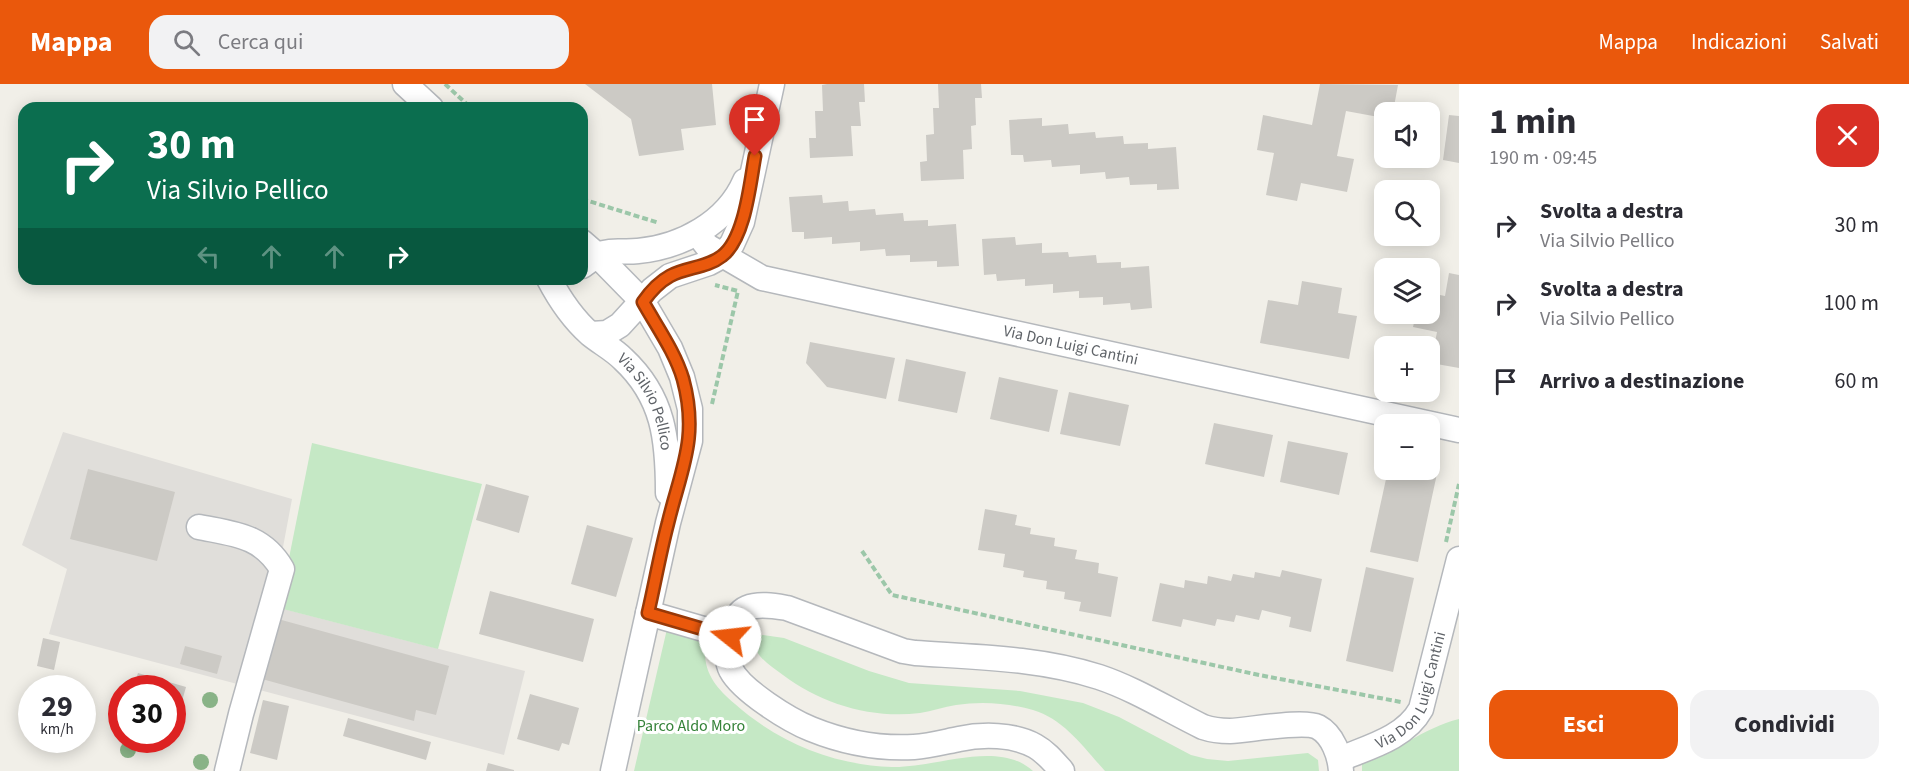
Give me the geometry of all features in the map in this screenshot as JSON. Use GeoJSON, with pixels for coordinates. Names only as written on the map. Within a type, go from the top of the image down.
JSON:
{"type":"FeatureCollection","features":[{"type":"Feature","properties":{"kind":"street"},"geometry":{"type":"LineString","coordinates":[[405,84],[424,102]]}},
{"type":"Feature","properties":{"kind":"street","name":"Via Silvio Pellico"},"geometry":{"type":"LineString","coordinates":[[722,256],[732,244],[742,222],[772,84]]}},
{"type":"Feature","properties":{"kind":"street","name":"Via Silvio Pellico"},"geometry":{"type":"LineString","coordinates":[[588,254],[608,250],[634,252],[655,249],[678,242],[697,232],[726,211],[742,187],[755,156]]}},
{"type":"Feature","properties":{"kind":"street","name":"Via Don Luigi Cantini"},"geometry":{"type":"LineString","coordinates":[[697,232],[707,246],[762,278],[1459,430]]}},
{"type":"Feature","properties":{"kind":"street","name":"Via Silvio Pellico"},"geometry":{"type":"LineString","coordinates":[[588,255],[643,302],[670,348],[682,377],[690,409],[690,441],[668,523],[613,771]]}},
{"type":"Feature","properties":{"kind":"street"},"geometry":{"type":"LineString","coordinates":[[582,326],[607,333],[620,325],[652,290],[670,276],[722,256]]}},
{"type":"Feature","properties":{"kind":"street","name":"Via Silvio Pellico"},"geometry":{"type":"LineString","coordinates":[[559,285],[582,326],[639,374],[652,396],[662,419],[668,453],[668,523]]}},
{"type":"Feature","properties":{"kind":"street"},"geometry":{"type":"LineString","coordinates":[[199,527],[241,536],[263,546],[275,557],[282,569],[227,771]]}},
{"type":"Feature","properties":{"kind":"street","name":"Via Don Luigi Cantini"},"geometry":{"type":"LineString","coordinates":[[1062,771],[1035,746],[1014,739],[972,737],[933,745],[896,747],[847,741],[812,729],[779,712],[737,679],[732,672],[727,660],[730,637],[736,619],[741,611],[747,608],[761,606],[788,608],[903,651],[1024,662],[1091,675],[1133,691],[1203,728],[1213,730],[1235,731],[1292,725],[1317,727],[1334,745],[1341,765],[1395,736],[1415,720],[1421,709],[1459,559]]}},
{"type":"Feature","properties":{"kind":"street"},"geometry":{"type":"LineString","coordinates":[[648,613],[730,637]]}},
{"type":"Feature","properties":{"kind":"path"},"geometry":{"type":"LineString","coordinates":[[445,84],[464,102]]}},
{"type":"Feature","properties":{"kind":"path"},"geometry":{"type":"LineString","coordinates":[[862,551],[892,595],[1259,675],[1407,703]]}},
{"type":"Feature","properties":{"kind":"shaded area"},"geometry":{"type":"Polygon","coordinates":[[[63,432],[292,499],[272,606],[525,671],[504,755],[49,634],[67,569],[22,545],[63,432]]]}},
{"type":"Feature","properties":{"kind":"green space"},"geometry":{"type":"Polygon","coordinates":[[[312,443],[482,484],[438,649],[279,608],[312,443]]]}},
{"type":"Feature","properties":{"kind":"green space","name":"Parco Aldo Moro"},"geometry":{"type":"Polygon","coordinates":[[[667,629],[706,642],[708,669],[721,691],[752,718],[770,730],[808,749],[849,762],[892,767],[966,757],[1002,757],[1019,762],[1033,771],[634,771],[667,629]]]}},
{"type":"Feature","properties":{"kind":"green space"},"geometry":{"type":"Polygon","coordinates":[[[756,636],[784,638],[869,671],[909,683],[1020,691],[1083,703],[1119,717],[1191,755],[1207,759],[1228,761],[1308,753],[1318,760],[1319,771],[1105,771],[1064,727],[1033,710],[1005,704],[975,703],[920,713],[884,714],[830,701],[798,685],[765,661],[755,648],[754,642],[756,636]]]}},
{"type":"Feature","properties":{"kind":"green space"},"geometry":{"type":"Polygon","coordinates":[[[1459,719],[1459,771],[1362,771],[1362,764],[1433,728],[1459,719]]]}},
{"type":"Feature","properties":{"kind":"building"},"geometry":{"type":"Polygon","coordinates":[[[585,84],[712,84],[716,125],[681,129],[684,150],[639,156],[631,119],[585,84]]]}},
{"type":"Feature","properties":{"kind":"building"},"geometry":{"type":"Polygon","coordinates":[[[864,84],[865,102],[859,102],[861,126],[851,126],[853,156],[810,158],[809,138],[816,138],[815,111],[823,111],[822,85],[864,84]]]}},
{"type":"Feature","properties":{"kind":"building"},"geometry":{"type":"Polygon","coordinates":[[[938,84],[981,84],[982,98],[975,98],[976,125],[971,126],[972,149],[963,150],[964,179],[921,181],[920,162],[927,161],[926,135],[934,134],[933,108],[939,108],[938,84]]]}},
{"type":"Feature","properties":{"kind":"building"},"geometry":{"type":"Polygon","coordinates":[[[1320,84],[1398,85],[1395,102],[1374,102],[1374,116],[1346,111],[1337,156],[1354,159],[1347,192],[1301,183],[1297,201],[1266,195],[1274,153],[1257,150],[1263,115],[1312,125],[1320,84]]]}},
{"type":"Feature","properties":{"kind":"building"},"geometry":{"type":"Polygon","coordinates":[[[1449,115],[1459,116],[1459,163],[1443,160],[1449,115]]]}},
{"type":"Feature","properties":{"kind":"building"},"geometry":{"type":"Polygon","coordinates":[[[1042,118],[1042,126],[1068,124],[1069,134],[1095,132],[1096,138],[1123,136],[1124,144],[1148,143],[1148,149],[1176,147],[1179,189],[1157,190],[1157,184],[1130,185],[1129,177],[1106,179],[1105,172],[1080,174],[1080,165],[1052,167],[1051,160],[1024,162],[1023,155],[1011,155],[1009,120],[1042,118]]]}},
{"type":"Feature","properties":{"kind":"building"},"geometry":{"type":"Polygon","coordinates":[[[822,195],[823,203],[848,201],[849,211],[875,209],[876,215],[903,213],[904,221],[928,220],[928,226],[956,224],[959,266],[937,267],[937,261],[910,262],[910,255],[886,256],[885,249],[860,251],[860,242],[832,244],[832,237],[804,239],[804,232],[792,232],[789,197],[822,195]]]}},
{"type":"Feature","properties":{"kind":"building"},"geometry":{"type":"Polygon","coordinates":[[[1015,237],[1016,245],[1042,243],[1042,253],[1068,252],[1069,257],[1096,255],[1097,263],[1121,262],[1121,268],[1149,266],[1152,308],[1131,310],[1130,303],[1103,305],[1103,297],[1079,298],[1079,291],[1053,293],[1053,284],[1025,286],[1025,279],[997,281],[996,274],[984,275],[982,239],[1015,237]]]}},
{"type":"Feature","properties":{"kind":"building"},"geometry":{"type":"Polygon","coordinates":[[[1449,273],[1459,275],[1459,368],[1440,365],[1440,336],[1436,336],[1437,332],[1413,327],[1414,324],[1440,324],[1440,295],[1445,296],[1449,273]]]}},
{"type":"Feature","properties":{"kind":"building"},"geometry":{"type":"Polygon","coordinates":[[[1302,281],[1342,288],[1338,313],[1357,316],[1349,359],[1260,343],[1268,300],[1298,305],[1302,281]]]}},
{"type":"Feature","properties":{"kind":"building"},"geometry":{"type":"Polygon","coordinates":[[[810,342],[895,358],[886,399],[827,387],[806,363],[810,342]]]}},
{"type":"Feature","properties":{"kind":"building"},"geometry":{"type":"Polygon","coordinates":[[[906,359],[966,372],[957,413],[898,401],[906,359]]]}},
{"type":"Feature","properties":{"kind":"building"},"geometry":{"type":"Polygon","coordinates":[[[999,377],[1058,390],[1049,432],[990,419],[999,377]]]}},
{"type":"Feature","properties":{"kind":"building"},"geometry":{"type":"Polygon","coordinates":[[[1069,392],[1129,405],[1120,446],[1060,434],[1069,392]]]}},
{"type":"Feature","properties":{"kind":"building"},"geometry":{"type":"Polygon","coordinates":[[[1214,423],[1273,435],[1264,477],[1205,464],[1214,423]]]}},
{"type":"Feature","properties":{"kind":"building"},"geometry":{"type":"Polygon","coordinates":[[[1288,441],[1348,453],[1339,495],[1280,482],[1288,441]]]}},
{"type":"Feature","properties":{"kind":"building"},"geometry":{"type":"Polygon","coordinates":[[[88,469],[175,492],[157,561],[70,539],[88,469]]]}},
{"type":"Feature","properties":{"kind":"building"},"geometry":{"type":"Polygon","coordinates":[[[1386,480],[1436,480],[1418,562],[1370,552],[1386,480]]]}},
{"type":"Feature","properties":{"kind":"building"},"geometry":{"type":"Polygon","coordinates":[[[486,484],[529,496],[519,533],[476,520],[486,484]]]}},
{"type":"Feature","properties":{"kind":"building"},"geometry":{"type":"Polygon","coordinates":[[[985,509],[1017,515],[1015,525],[1031,528],[1030,534],[1055,538],[1054,546],[1077,550],[1075,559],[1099,563],[1098,573],[1118,577],[1111,617],[1079,611],[1081,602],[1064,599],[1065,592],[1046,589],[1047,581],[1023,577],[1024,571],[1003,567],[1005,554],[978,550],[985,509]]]}},
{"type":"Feature","properties":{"kind":"building"},"geometry":{"type":"Polygon","coordinates":[[[587,525],[633,538],[616,597],[571,584],[587,525]]]}},
{"type":"Feature","properties":{"kind":"building"},"geometry":{"type":"Polygon","coordinates":[[[1366,567],[1414,578],[1393,672],[1346,661],[1366,567]]]}},
{"type":"Feature","properties":{"kind":"building"},"geometry":{"type":"Polygon","coordinates":[[[1282,570],[1322,579],[1311,632],[1289,627],[1291,617],[1262,610],[1259,620],[1236,615],[1234,622],[1217,619],[1215,626],[1183,619],[1181,627],[1152,621],[1160,583],[1184,588],[1185,580],[1207,584],[1208,576],[1231,581],[1233,574],[1254,578],[1255,572],[1280,577],[1282,570]]]}},
{"type":"Feature","properties":{"kind":"building"},"geometry":{"type":"Polygon","coordinates":[[[490,591],[594,619],[583,662],[479,634],[490,591]]]}},
{"type":"Feature","properties":{"kind":"building"},"geometry":{"type":"Polygon","coordinates":[[[278,619],[449,666],[436,715],[416,710],[414,721],[262,679],[278,619]]]}},
{"type":"Feature","properties":{"kind":"building"},"geometry":{"type":"Polygon","coordinates":[[[43,638],[60,642],[54,670],[37,666],[43,638]]]}},
{"type":"Feature","properties":{"kind":"building"},"geometry":{"type":"Polygon","coordinates":[[[185,646],[222,656],[217,674],[180,664],[185,646]]]}},
{"type":"Feature","properties":{"kind":"building"},"geometry":{"type":"Polygon","coordinates":[[[530,694],[579,708],[569,745],[562,743],[559,751],[517,739],[530,694]]]}},
{"type":"Feature","properties":{"kind":"building"},"geometry":{"type":"Polygon","coordinates":[[[263,700],[289,706],[277,760],[250,753],[263,700]]]}},
{"type":"Feature","properties":{"kind":"building"},"geometry":{"type":"Polygon","coordinates":[[[348,718],[431,742],[426,760],[343,736],[348,718]]]}},
{"type":"Feature","properties":{"kind":"building"},"geometry":{"type":"Polygon","coordinates":[[[488,763],[514,770],[514,771],[486,771],[488,763]]]}},
{"type":"Feature","properties":{"kind":"route"},"geometry":{"type":"LineString","coordinates":[[730,637],[648,613],[668,523],[690,441],[690,409],[682,377],[670,348],[643,302],[652,290],[670,276],[709,263],[722,256],[732,244],[742,222],[755,156]]}}]}
